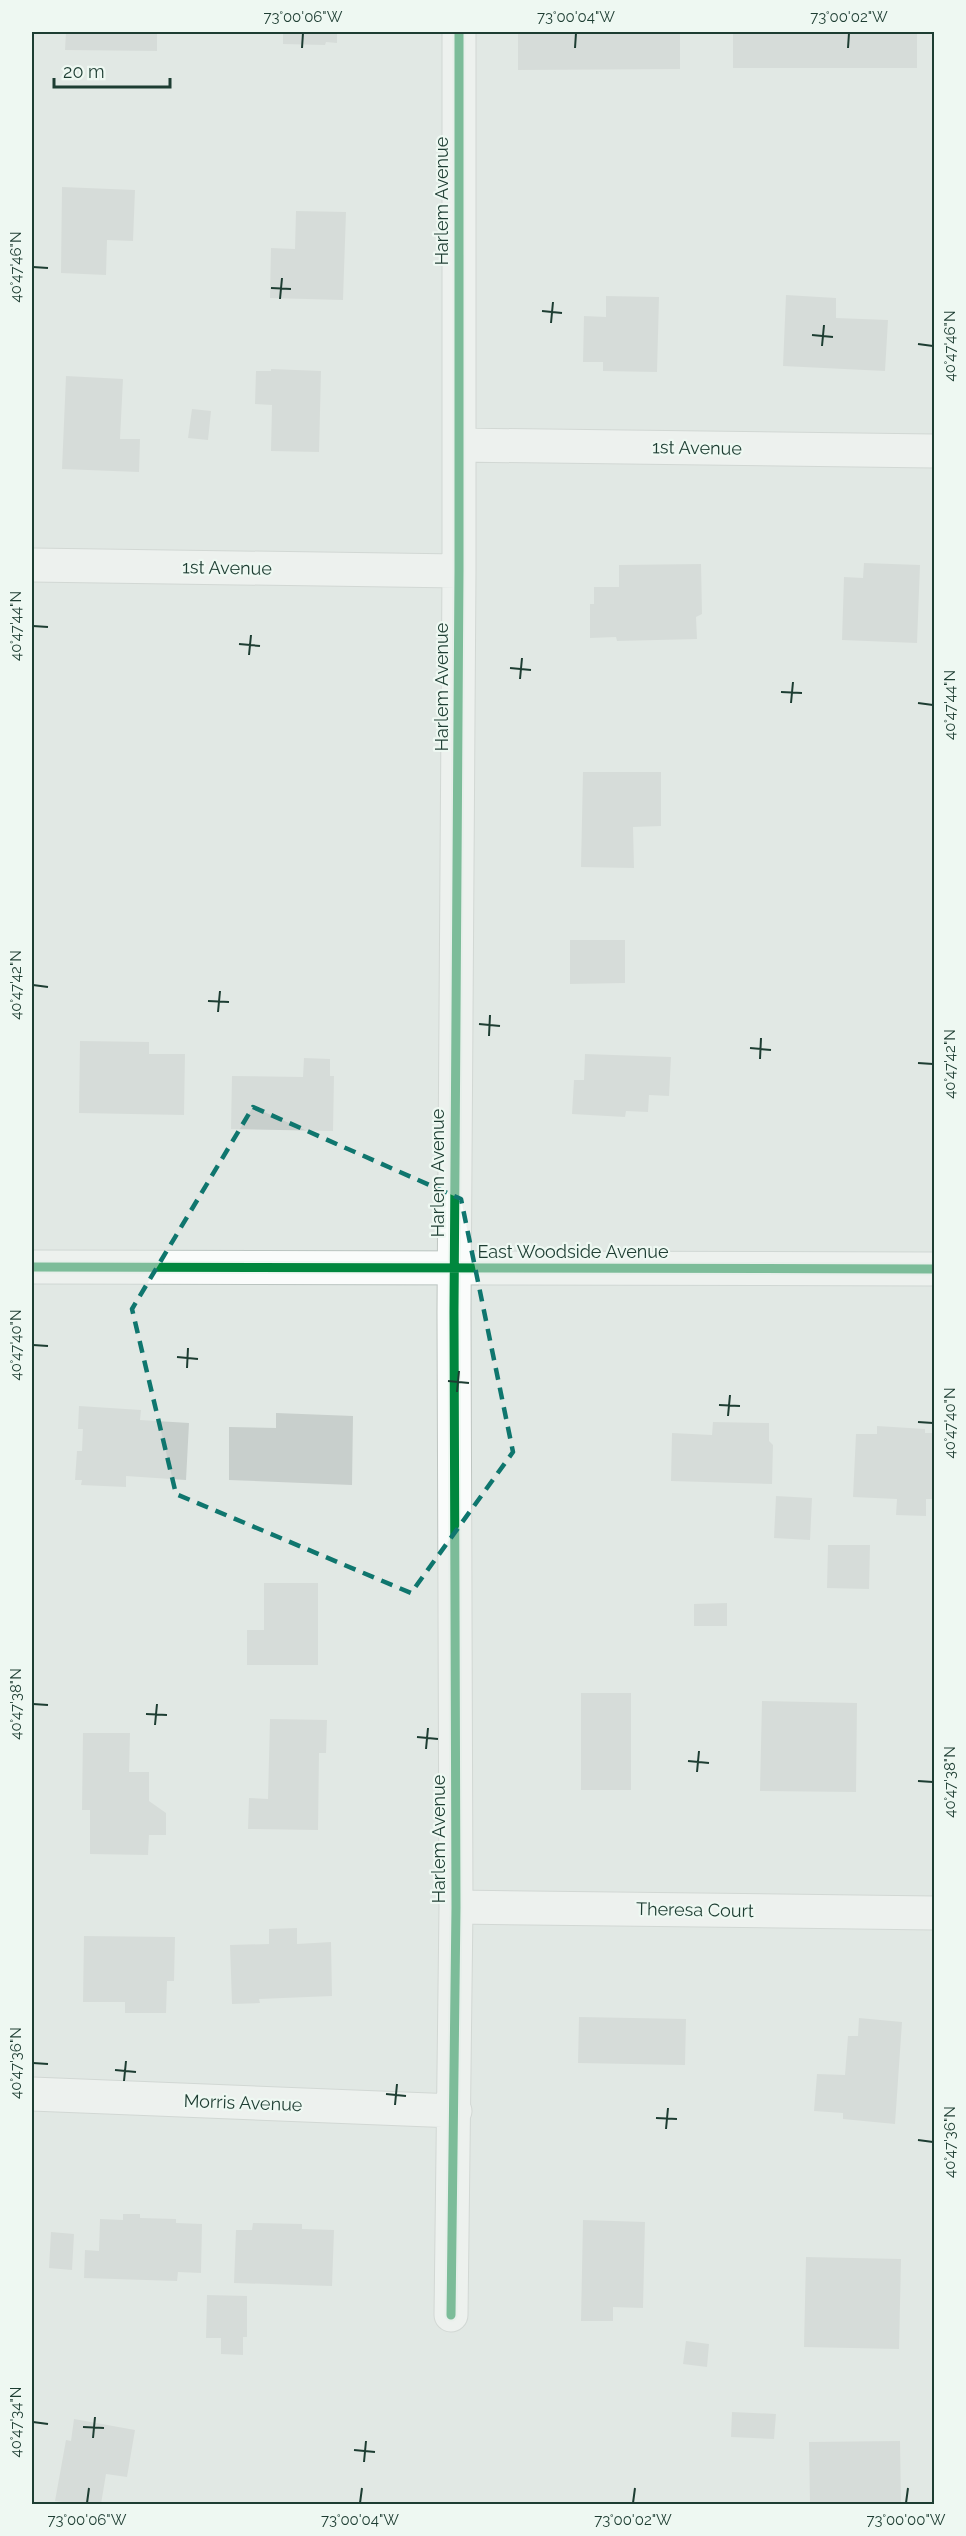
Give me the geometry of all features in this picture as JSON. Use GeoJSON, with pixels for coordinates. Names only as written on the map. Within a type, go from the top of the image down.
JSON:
{"type":"FeatureCollection","features":[{"type":"Feature","properties":{"kind":"street","name":"Harlem Avenue"},"geometry":{"type":"LineString","coordinates":[[451,2315],[456,1907],[454,1268],[459,571],[459,32]]}},
{"type":"Feature","properties":{"kind":"street","name":"1st Avenue"},"geometry":{"type":"LineString","coordinates":[[459,445],[934,451]]}},
{"type":"Feature","properties":{"kind":"street","name":"1st Avenue"},"geometry":{"type":"LineString","coordinates":[[32,565],[459,571]]}},
{"type":"Feature","properties":{"kind":"street","name":"East Woodside Avenue"},"geometry":{"type":"LineString","coordinates":[[32,1267],[934,1269]]}},
{"type":"Feature","properties":{"kind":"street","name":"Theresa Court"},"geometry":{"type":"LineString","coordinates":[[456,1907],[934,1913]]}},
{"type":"Feature","properties":{"kind":"street","name":"Morris Avenue"},"geometry":{"type":"LineString","coordinates":[[32,2094],[455,2111]]}},
{"type":"Feature","properties":{"kind":"highlighted area"},"geometry":{"type":"Polygon","coordinates":[[[253,1107],[461,1199],[513,1452],[411,1593],[176,1494],[132,1309],[253,1107]]]}},
{"type":"Feature","properties":{"kind":"building"},"geometry":{"type":"Polygon","coordinates":[[[66,32],[157,32],[157,51],[65,50],[66,32]]]}},
{"type":"Feature","properties":{"kind":"building"},"geometry":{"type":"Polygon","coordinates":[[[283,32],[337,32],[337,43],[283,44],[283,32]]]}},
{"type":"Feature","properties":{"kind":"building"},"geometry":{"type":"Polygon","coordinates":[[[518,32],[680,32],[680,69],[518,70],[518,32]]]}},
{"type":"Feature","properties":{"kind":"building"},"geometry":{"type":"Polygon","coordinates":[[[733,32],[917,32],[917,68],[733,68],[733,32]]]}},
{"type":"Feature","properties":{"kind":"building"},"geometry":{"type":"Polygon","coordinates":[[[62,187],[135,190],[133,241],[107,240],[106,275],[61,273],[62,187]]]}},
{"type":"Feature","properties":{"kind":"building"},"geometry":{"type":"Polygon","coordinates":[[[296,211],[346,212],[343,300],[270,298],[271,248],[295,249],[296,211]]]}},
{"type":"Feature","properties":{"kind":"building"},"geometry":{"type":"Polygon","coordinates":[[[786,295],[836,298],[836,318],[888,320],[885,371],[783,366],[786,295]]]}},
{"type":"Feature","properties":{"kind":"building"},"geometry":{"type":"Polygon","coordinates":[[[606,296],[659,297],[657,372],[603,371],[603,362],[583,362],[584,316],[606,317],[606,296]]]}},
{"type":"Feature","properties":{"kind":"building"},"geometry":{"type":"Polygon","coordinates":[[[271,369],[321,371],[319,452],[271,451],[272,405],[255,404],[256,371],[271,371],[271,369]]]}},
{"type":"Feature","properties":{"kind":"building"},"geometry":{"type":"Polygon","coordinates":[[[66,376],[123,379],[120,439],[140,439],[139,472],[62,469],[66,376]]]}},
{"type":"Feature","properties":{"kind":"building"},"geometry":{"type":"Polygon","coordinates":[[[192,409],[211,411],[208,440],[188,438],[192,409]]]}},
{"type":"Feature","properties":{"kind":"building"},"geometry":{"type":"Polygon","coordinates":[[[864,563],[920,565],[917,643],[842,640],[844,577],[863,578],[864,563]]]}},
{"type":"Feature","properties":{"kind":"building"},"geometry":{"type":"Polygon","coordinates":[[[701,564],[702,614],[696,617],[697,639],[617,641],[616,637],[590,638],[590,604],[594,604],[594,587],[619,587],[619,565],[701,564]]]}},
{"type":"Feature","properties":{"kind":"building"},"geometry":{"type":"Polygon","coordinates":[[[583,772],[661,772],[661,826],[633,827],[634,868],[581,867],[583,772]]]}},
{"type":"Feature","properties":{"kind":"building"},"geometry":{"type":"Polygon","coordinates":[[[570,940],[625,940],[625,983],[570,984],[570,940]]]}},
{"type":"Feature","properties":{"kind":"building"},"geometry":{"type":"Polygon","coordinates":[[[80,1041],[149,1042],[149,1054],[185,1054],[184,1115],[79,1113],[80,1041]]]}},
{"type":"Feature","properties":{"kind":"building"},"geometry":{"type":"Polygon","coordinates":[[[585,1054],[671,1057],[669,1096],[649,1095],[648,1112],[626,1111],[625,1117],[572,1114],[574,1080],[584,1080],[585,1054]]]}},
{"type":"Feature","properties":{"kind":"building"},"geometry":{"type":"Polygon","coordinates":[[[304,1058],[330,1059],[330,1076],[334,1076],[333,1131],[231,1129],[232,1076],[303,1077],[304,1058]]]}},
{"type":"Feature","properties":{"kind":"building"},"geometry":{"type":"Polygon","coordinates":[[[79,1406],[141,1410],[140,1420],[189,1423],[186,1480],[126,1476],[126,1487],[81,1485],[82,1480],[75,1480],[77,1451],[82,1451],[83,1429],[78,1429],[79,1406]]]}},
{"type":"Feature","properties":{"kind":"building"},"geometry":{"type":"Polygon","coordinates":[[[276,1413],[353,1416],[352,1485],[229,1480],[229,1427],[276,1428],[276,1413]]]}},
{"type":"Feature","properties":{"kind":"building"},"geometry":{"type":"Polygon","coordinates":[[[713,1422],[769,1423],[769,1441],[773,1445],[772,1484],[671,1481],[672,1433],[712,1435],[713,1422]]]}},
{"type":"Feature","properties":{"kind":"building"},"geometry":{"type":"Polygon","coordinates":[[[877,1426],[925,1429],[925,1433],[934,1433],[934,1499],[926,1499],[926,1516],[896,1515],[897,1499],[853,1497],[856,1434],[877,1434],[877,1426]]]}},
{"type":"Feature","properties":{"kind":"building"},"geometry":{"type":"Polygon","coordinates":[[[776,1496],[812,1498],[810,1540],[774,1538],[776,1496]]]}},
{"type":"Feature","properties":{"kind":"building"},"geometry":{"type":"Polygon","coordinates":[[[828,1545],[870,1545],[869,1589],[827,1588],[828,1545]]]}},
{"type":"Feature","properties":{"kind":"building"},"geometry":{"type":"Polygon","coordinates":[[[264,1583],[318,1583],[318,1665],[247,1665],[247,1630],[264,1630],[264,1583]]]}},
{"type":"Feature","properties":{"kind":"building"},"geometry":{"type":"Polygon","coordinates":[[[727,1603],[727,1626],[694,1626],[694,1604],[727,1603]]]}},
{"type":"Feature","properties":{"kind":"building"},"geometry":{"type":"Polygon","coordinates":[[[581,1693],[631,1693],[631,1790],[581,1790],[581,1693]]]}},
{"type":"Feature","properties":{"kind":"building"},"geometry":{"type":"Polygon","coordinates":[[[762,1701],[857,1703],[856,1792],[760,1791],[762,1701]]]}},
{"type":"Feature","properties":{"kind":"building"},"geometry":{"type":"Polygon","coordinates":[[[270,1719],[327,1720],[326,1753],[319,1753],[318,1830],[248,1829],[249,1798],[268,1799],[270,1719]]]}},
{"type":"Feature","properties":{"kind":"building"},"geometry":{"type":"Polygon","coordinates":[[[83,1733],[130,1733],[129,1772],[149,1772],[149,1801],[166,1813],[166,1835],[149,1835],[148,1855],[90,1854],[90,1810],[82,1810],[83,1733]]]}},
{"type":"Feature","properties":{"kind":"building"},"geometry":{"type":"Polygon","coordinates":[[[297,1928],[297,1944],[331,1942],[332,1996],[259,1999],[260,2003],[232,2004],[230,1945],[269,1944],[269,1929],[297,1928]]]}},
{"type":"Feature","properties":{"kind":"building"},"geometry":{"type":"Polygon","coordinates":[[[84,1936],[175,1937],[174,1981],[167,1981],[166,2013],[125,2013],[125,2002],[83,2002],[84,1936]]]}},
{"type":"Feature","properties":{"kind":"building"},"geometry":{"type":"Polygon","coordinates":[[[579,2017],[686,2019],[685,2065],[578,2063],[579,2017]]]}},
{"type":"Feature","properties":{"kind":"building"},"geometry":{"type":"Polygon","coordinates":[[[859,2018],[902,2022],[895,2124],[843,2119],[843,2113],[814,2111],[817,2074],[845,2075],[848,2036],[858,2036],[859,2018]]]}},
{"type":"Feature","properties":{"kind":"building"},"geometry":{"type":"Polygon","coordinates":[[[123,2214],[140,2214],[140,2218],[176,2219],[176,2223],[202,2224],[201,2273],[178,2272],[177,2281],[84,2278],[85,2250],[99,2251],[100,2219],[123,2220],[123,2214]]]}},
{"type":"Feature","properties":{"kind":"building"},"geometry":{"type":"Polygon","coordinates":[[[583,2220],[645,2222],[643,2308],[613,2307],[613,2321],[581,2321],[583,2220]]]}},
{"type":"Feature","properties":{"kind":"building"},"geometry":{"type":"Polygon","coordinates":[[[253,2223],[302,2224],[302,2229],[334,2230],[332,2286],[234,2283],[236,2230],[252,2230],[253,2223]]]}},
{"type":"Feature","properties":{"kind":"building"},"geometry":{"type":"Polygon","coordinates":[[[51,2232],[74,2234],[72,2270],[49,2268],[51,2232]]]}},
{"type":"Feature","properties":{"kind":"building"},"geometry":{"type":"Polygon","coordinates":[[[806,2257],[901,2259],[899,2349],[804,2347],[806,2257]]]}},
{"type":"Feature","properties":{"kind":"building"},"geometry":{"type":"Polygon","coordinates":[[[207,2295],[247,2296],[247,2337],[243,2337],[243,2355],[221,2354],[221,2338],[206,2338],[207,2295]]]}},
{"type":"Feature","properties":{"kind":"building"},"geometry":{"type":"Polygon","coordinates":[[[686,2341],[709,2344],[707,2367],[683,2364],[686,2341]]]}},
{"type":"Feature","properties":{"kind":"building"},"geometry":{"type":"Polygon","coordinates":[[[732,2412],[776,2414],[774,2439],[731,2437],[732,2412]]]}},
{"type":"Feature","properties":{"kind":"building"},"geometry":{"type":"Polygon","coordinates":[[[74,2419],[135,2430],[127,2477],[106,2474],[101,2504],[55,2501],[66,2440],[71,2441],[74,2419]]]}},
{"type":"Feature","properties":{"kind":"building"},"geometry":{"type":"Polygon","coordinates":[[[900,2441],[901,2504],[810,2504],[809,2442],[900,2441]]]}},
{"type":"Feature","properties":{"kind":"cycle path"},"geometry":{"type":"LineString","coordinates":[[451,2315],[456,1907],[454,1312],[459,571],[459,32]]}},
{"type":"Feature","properties":{"kind":"cycle path"},"geometry":{"type":"LineString","coordinates":[[32,1267],[934,1269]]}}]}
